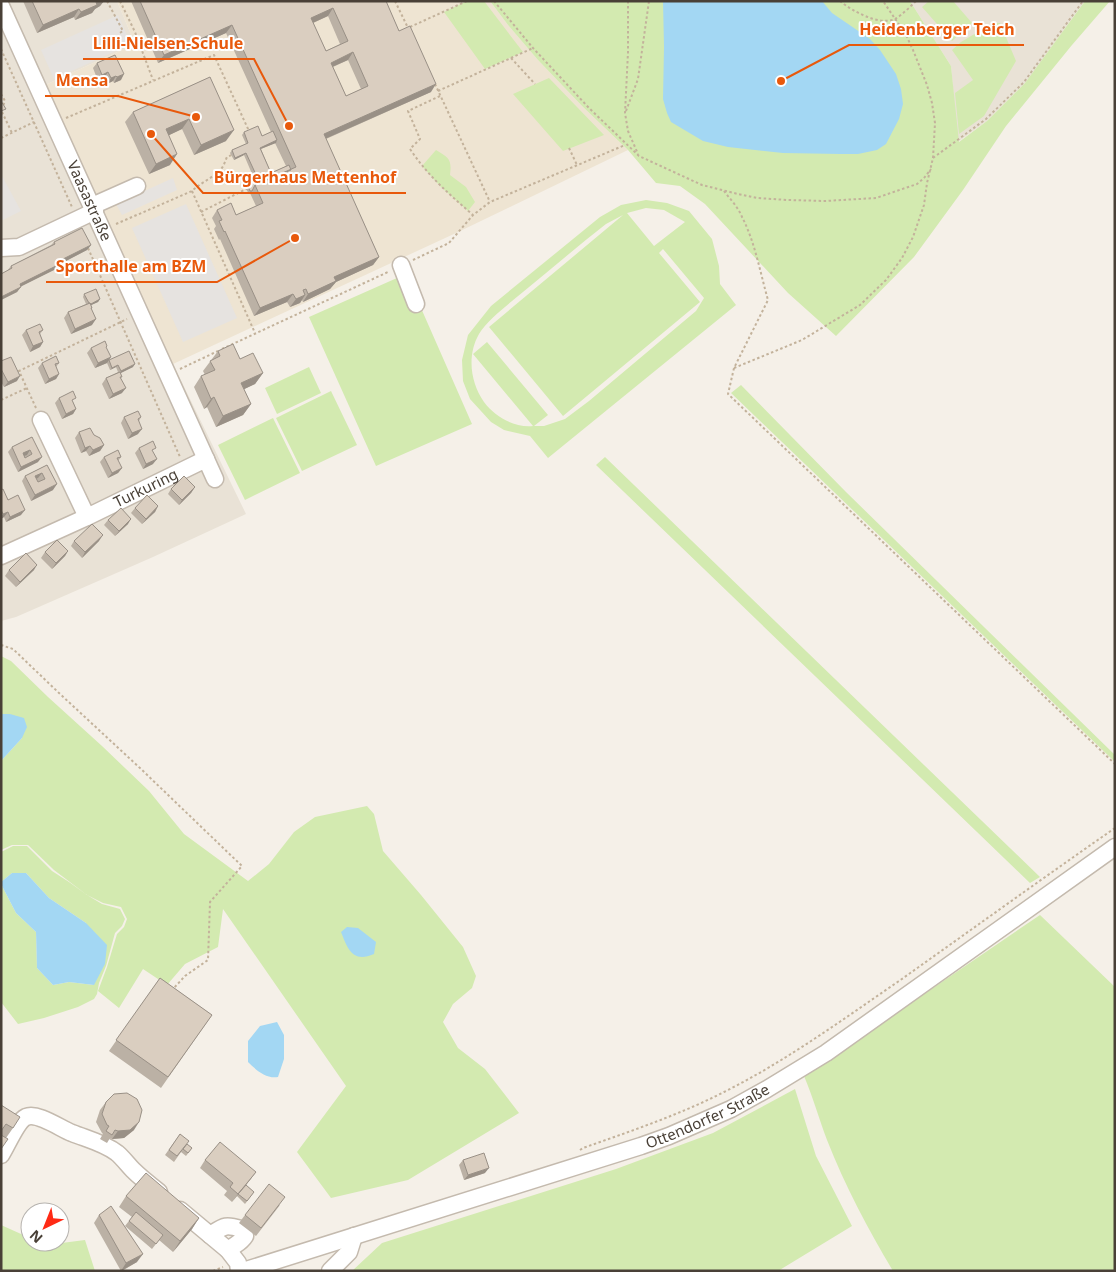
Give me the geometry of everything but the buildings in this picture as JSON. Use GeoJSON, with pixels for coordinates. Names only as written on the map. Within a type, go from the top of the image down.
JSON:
{"type":"FeatureCollection","features":[{"type":"Feature","properties":{"kind":"street","name":"Vaasastraße"},"geometry":{"type":"LineString","coordinates":[[1,6],[94,208],[214,479]]}},
{"type":"Feature","properties":{"kind":"street"},"geometry":{"type":"LineString","coordinates":[[1,248],[20,247],[78,219],[94,208],[137,186]]}},
{"type":"Feature","properties":{"kind":"street"},"geometry":{"type":"LineString","coordinates":[[401,266],[416,304]]}},
{"type":"Feature","properties":{"kind":"street"},"geometry":{"type":"LineString","coordinates":[[41,420],[87,517]]}},
{"type":"Feature","properties":{"kind":"street","name":"Turkuring"},"geometry":{"type":"LineString","coordinates":[[1,556],[87,517],[206,459]]}},
{"type":"Feature","properties":{"kind":"street","name":"Ottendorfer Straße"},"geometry":{"type":"LineString","coordinates":[[237,1263],[354,1236],[641,1146],[669,1136],[730,1109],[768,1089],[826,1053],[1115,847]]}},
{"type":"Feature","properties":{"kind":"street"},"geometry":{"type":"LineString","coordinates":[[1,1155],[19,1123],[25,1117],[32,1116],[92,1140],[118,1153],[142,1178],[210,1235],[237,1263]]}},
{"type":"Feature","properties":{"kind":"street"},"geometry":{"type":"LineString","coordinates":[[210,1235],[219,1228],[230,1226],[241,1229],[244,1236],[241,1242],[234,1245],[237,1263]]}},
{"type":"Feature","properties":{"kind":"street"},"geometry":{"type":"LineString","coordinates":[[330,1271],[350,1252],[354,1236]]}},
{"type":"Feature","properties":{"kind":"path"},"geometry":{"type":"LineString","coordinates":[[107,1],[123,32],[118,34]]}},
{"type":"Feature","properties":{"kind":"path"},"geometry":{"type":"LineString","coordinates":[[120,1],[135,32],[153,80]]}},
{"type":"Feature","properties":{"kind":"path"},"geometry":{"type":"LineString","coordinates":[[397,2],[408,28],[467,1]]}},
{"type":"Feature","properties":{"kind":"path"},"geometry":{"type":"LineString","coordinates":[[494,1],[533,48],[589,108],[639,156],[690,180],[724,191],[757,198],[825,201],[876,198],[917,184],[930,169]]}},
{"type":"Feature","properties":{"kind":"path"},"geometry":{"type":"LineString","coordinates":[[628,1],[625,114],[628,131],[639,156]]}},
{"type":"Feature","properties":{"kind":"path"},"geometry":{"type":"LineString","coordinates":[[625,114],[638,79],[649,1]]}},
{"type":"Feature","properties":{"kind":"path"},"geometry":{"type":"LineString","coordinates":[[840,1],[850,9],[865,16],[887,21],[895,19],[916,1]]}},
{"type":"Feature","properties":{"kind":"path"},"geometry":{"type":"LineString","coordinates":[[734,368],[802,340],[860,305],[886,280],[902,258],[913,237],[924,205],[930,169],[934,158],[935,123],[932,103],[914,50],[883,1]]}},
{"type":"Feature","properties":{"kind":"path"},"geometry":{"type":"LineString","coordinates":[[934,158],[986,119],[1024,82],[1083,1]]}},
{"type":"Feature","properties":{"kind":"path"},"geometry":{"type":"LineString","coordinates":[[438,91],[533,48]]}},
{"type":"Feature","properties":{"kind":"path"},"geometry":{"type":"LineString","coordinates":[[1,49],[78,219]]}},
{"type":"Feature","properties":{"kind":"path"},"geometry":{"type":"LineString","coordinates":[[54,123],[214,55],[252,137]]}},
{"type":"Feature","properties":{"kind":"path"},"geometry":{"type":"LineString","coordinates":[[511,58],[535,84]]}},
{"type":"Feature","properties":{"kind":"path"},"geometry":{"type":"LineString","coordinates":[[434,82],[490,202]]}},
{"type":"Feature","properties":{"kind":"path"},"geometry":{"type":"LineString","coordinates":[[1,94],[5,101],[2,111],[12,133]]}},
{"type":"Feature","properties":{"kind":"path"},"geometry":{"type":"LineString","coordinates":[[440,96],[408,111],[420,139],[410,149],[429,175],[473,215]]}},
{"type":"Feature","properties":{"kind":"path"},"geometry":{"type":"LineString","coordinates":[[1,138],[34,122]]}},
{"type":"Feature","properties":{"kind":"path"},"geometry":{"type":"LineString","coordinates":[[569,148],[577,165]]}},
{"type":"Feature","properties":{"kind":"path"},"geometry":{"type":"LineString","coordinates":[[103,230],[192,191],[222,168],[227,158],[234,154]]}},
{"type":"Feature","properties":{"kind":"path"},"geometry":{"type":"LineString","coordinates":[[201,212],[249,188]]}},
{"type":"Feature","properties":{"kind":"path"},"geometry":{"type":"LineString","coordinates":[[192,191],[255,333]]}},
{"type":"Feature","properties":{"kind":"path"},"geometry":{"type":"LineString","coordinates":[[724,191],[743,218],[754,248],[768,300],[734,368],[728,394],[1115,764]]}},
{"type":"Feature","properties":{"kind":"path"},"geometry":{"type":"LineString","coordinates":[[88,247],[186,468]]}},
{"type":"Feature","properties":{"kind":"path"},"geometry":{"type":"LineString","coordinates":[[41,420],[19,371],[140,312]]}},
{"type":"Feature","properties":{"kind":"path"},"geometry":{"type":"LineString","coordinates":[[1,400],[27,388]]}},
{"type":"Feature","properties":{"kind":"path"},"geometry":{"type":"LineString","coordinates":[[1,645],[13,649],[242,866],[210,902],[208,960],[185,976],[172,990]]}},
{"type":"Feature","properties":{"kind":"path"},"geometry":{"type":"LineString","coordinates":[[578,1153],[583,1148],[691,1108],[786,1058],[849,1016],[1115,828]]}},
{"type":"Feature","properties":{"kind":"path"},"geometry":{"type":"LineString","coordinates":[[213,1271],[237,1263]]}},
{"type":"Feature","properties":{"kind":"shaded area"},"geometry":{"type":"Polygon","coordinates":[[[1,1],[117,1],[135,44],[43,86],[173,364],[246,514],[16,617],[1,621],[1,1]]]}},
{"type":"Feature","properties":{"kind":"shaded area"},"geometry":{"type":"Polygon","coordinates":[[[117,1],[490,1],[538,60],[628,150],[456,233],[173,364],[43,86],[135,44],[117,1]]]}},
{"type":"Feature","properties":{"kind":"shaded area"},"geometry":{"type":"Polygon","coordinates":[[[910,1],[1085,1],[1025,83],[987,121],[958,142],[951,66],[910,1]]]}},
{"type":"Feature","properties":{"kind":"shaded area"},"geometry":{"type":"Polygon","coordinates":[[[118,15],[131,44],[54,79],[41,50],[118,15]]]}},
{"type":"Feature","properties":{"kind":"shaded area"},"geometry":{"type":"Polygon","coordinates":[[[1,174],[21,211],[1,221],[1,174]]]}},
{"type":"Feature","properties":{"kind":"shaded area"},"geometry":{"type":"Polygon","coordinates":[[[173,178],[177,190],[122,215],[116,204],[173,178]]]}},
{"type":"Feature","properties":{"kind":"shaded area"},"geometry":{"type":"Polygon","coordinates":[[[186,204],[237,318],[183,342],[132,228],[186,204]]]}},
{"type":"Feature","properties":{"kind":"green space"},"geometry":{"type":"Polygon","coordinates":[[[467,1],[484,1],[523,52],[485,69],[444,12],[467,1]]]}},
{"type":"Feature","properties":{"kind":"green space"},"geometry":{"type":"Polygon","coordinates":[[[490,1],[910,1],[951,66],[959,142],[987,121],[1025,83],[1085,1],[1110,1],[1006,126],[963,190],[914,257],[836,336],[788,293],[705,204],[680,186],[656,183],[628,150],[538,60],[490,1]]]}},
{"type":"Feature","properties":{"kind":"green space"},"geometry":{"type":"Polygon","coordinates":[[[929,1],[953,1],[972,23],[952,41],[922,7],[929,1]]]}},
{"type":"Feature","properties":{"kind":"green space"},"geometry":{"type":"Polygon","coordinates":[[[993,23],[1000,23],[1016,61],[984,116],[959,134],[955,93],[973,80],[952,50],[961,42],[993,23]]]}},
{"type":"Feature","properties":{"kind":"green space"},"geometry":{"type":"Polygon","coordinates":[[[549,78],[604,135],[563,151],[513,94],[549,78]]]}},
{"type":"Feature","properties":{"kind":"green space"},"geometry":{"type":"Polygon","coordinates":[[[436,150],[449,160],[450,175],[466,187],[475,202],[468,211],[440,186],[422,166],[436,150]]]}},
{"type":"Feature","properties":{"kind":"green space"},"geometry":{"type":"Polygon","coordinates":[[[646,200],[667,203],[689,211],[712,239],[719,266],[720,284],[736,305],[548,458],[530,436],[504,430],[491,422],[470,399],[463,381],[462,360],[468,335],[491,306],[600,217],[621,205],[646,200]],[[646,208],[627,213],[654,246],[685,222],[664,210],[646,208]],[[623,215],[606,224],[506,306],[479,334],[473,351],[472,368],[473,377],[484,402],[500,417],[519,425],[533,426],[473,354],[487,342],[548,415],[534,426],[544,426],[565,419],[589,401],[696,311],[704,298],[663,249],[659,253],[700,302],[563,416],[489,327],[623,215]]]}},
{"type":"Feature","properties":{"kind":"green space"},"geometry":{"type":"Polygon","coordinates":[[[406,274],[472,424],[376,466],[309,317],[406,274]]]}},
{"type":"Feature","properties":{"kind":"green space"},"geometry":{"type":"Polygon","coordinates":[[[309,367],[321,393],[277,414],[265,388],[309,367]]]}},
{"type":"Feature","properties":{"kind":"green space"},"geometry":{"type":"Polygon","coordinates":[[[741,385],[846,492],[1115,755],[1115,762],[731,393],[741,385]]]}},
{"type":"Feature","properties":{"kind":"green space"},"geometry":{"type":"Polygon","coordinates":[[[331,391],[357,445],[302,471],[276,418],[331,391]]]}},
{"type":"Feature","properties":{"kind":"green space"},"geometry":{"type":"Polygon","coordinates":[[[273,418],[300,473],[245,500],[218,445],[273,418]]]}},
{"type":"Feature","properties":{"kind":"green space"},"geometry":{"type":"Polygon","coordinates":[[[605,457],[1040,877],[1030,883],[596,465],[605,457]]]}},
{"type":"Feature","properties":{"kind":"green space"},"geometry":{"type":"Polygon","coordinates":[[[1,656],[11,661],[149,791],[184,834],[248,881],[269,864],[294,832],[315,817],[367,806],[374,814],[383,851],[463,947],[476,976],[472,988],[453,1004],[443,1022],[458,1048],[485,1069],[519,1113],[408,1180],[331,1198],[297,1152],[346,1086],[223,909],[218,947],[185,964],[167,985],[143,969],[119,1008],[98,991],[117,934],[124,927],[127,919],[121,907],[103,903],[87,895],[54,870],[28,845],[12,845],[1,850],[1,761],[22,738],[10,714],[1,714],[1,656]]]}},
{"type":"Feature","properties":{"kind":"green space"},"geometry":{"type":"Polygon","coordinates":[[[13,846],[27,846],[52,871],[102,904],[120,909],[125,919],[122,926],[115,933],[94,999],[78,1007],[18,1024],[1,1002],[1,884],[16,913],[36,932],[37,968],[53,985],[69,982],[94,985],[86,923],[49,898],[26,873],[12,873],[1,882],[1,852],[13,846]]]}},
{"type":"Feature","properties":{"kind":"green space"},"geometry":{"type":"Polygon","coordinates":[[[1040,915],[1115,987],[1115,1271],[893,1271],[841,1174],[804,1076],[1040,915]]]}},
{"type":"Feature","properties":{"kind":"green space"},"geometry":{"type":"Polygon","coordinates":[[[795,1089],[816,1156],[852,1226],[778,1271],[352,1271],[382,1243],[616,1169],[713,1133],[795,1089]]]}},
{"type":"Feature","properties":{"kind":"green space"},"geometry":{"type":"Polygon","coordinates":[[[1,1225],[20,1234],[20,1252],[70,1252],[70,1242],[85,1240],[95,1271],[1,1271],[1,1225]]]}},
{"type":"Feature","properties":{"kind":"water"},"geometry":{"type":"Polygon","coordinates":[[[663,1],[822,1],[832,13],[870,39],[896,74],[903,104],[899,119],[886,144],[877,150],[858,154],[783,153],[728,147],[703,141],[671,122],[663,99],[663,1]]]}},
{"type":"Feature","properties":{"kind":"water"},"geometry":{"type":"Polygon","coordinates":[[[1,714],[10,714],[24,718],[27,727],[22,738],[1,761],[1,714]]]}},
{"type":"Feature","properties":{"kind":"water"},"geometry":{"type":"Polygon","coordinates":[[[12,873],[26,873],[49,898],[86,923],[107,945],[105,964],[94,985],[69,982],[53,985],[37,968],[36,932],[16,913],[1,884],[12,873]]]}},
{"type":"Feature","properties":{"kind":"water"},"geometry":{"type":"Polygon","coordinates":[[[347,927],[358,928],[376,942],[374,954],[361,957],[352,953],[341,932],[347,927]]]}},
{"type":"Feature","properties":{"kind":"water"},"geometry":{"type":"Polygon","coordinates":[[[277,1022],[284,1035],[284,1059],[278,1077],[269,1077],[248,1062],[248,1041],[260,1026],[277,1022]]]}},
{"type":"Feature","properties":{"kind":"place","name":"Heidenberger Teich"},"geometry":{"type":"Point","coordinates":[781,81]}},
{"type":"Feature","properties":{"kind":"place","name":"Mensa"},"geometry":{"type":"Point","coordinates":[196,117]}},
{"type":"Feature","properties":{"kind":"place","name":"Lilli-Nielsen-Schule"},"geometry":{"type":"Point","coordinates":[289,126]}},
{"type":"Feature","properties":{"kind":"place","name":"Bürgerhaus Mettenhof"},"geometry":{"type":"Point","coordinates":[151,134]}},
{"type":"Feature","properties":{"kind":"place","name":"Sporthalle am BZM"},"geometry":{"type":"Point","coordinates":[295,238]}}]}
